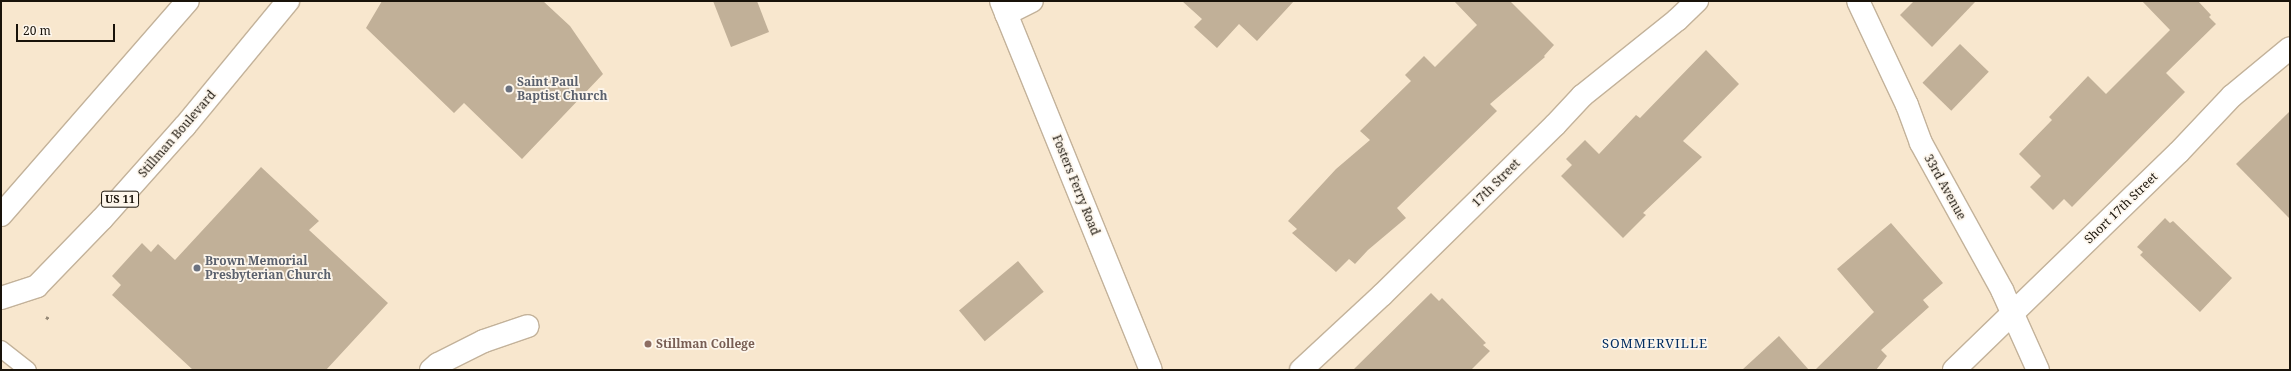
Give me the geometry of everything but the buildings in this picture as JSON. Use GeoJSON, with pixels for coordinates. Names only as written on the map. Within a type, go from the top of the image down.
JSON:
{"type":"FeatureCollection","features":[{"type":"Feature","properties":{"kind":"street"},"geometry":{"type":"LineString","coordinates":[[1,215],[188,1]]}},
{"type":"Feature","properties":{"kind":"street","name":"Stillman Boulevard"},"geometry":{"type":"LineString","coordinates":[[1,298],[37,286],[102,219],[185,126],[288,1]]}},
{"type":"Feature","properties":{"kind":"street"},"geometry":{"type":"LineString","coordinates":[[1004,7],[1032,1]]}},
{"type":"Feature","properties":{"kind":"street","name":"17th Street"},"geometry":{"type":"LineString","coordinates":[[1301,370],[1382,295],[1550,130],[1582,96],[1677,20],[1697,1]]}},
{"type":"Feature","properties":{"kind":"street","name":"33rd Avenue"},"geometry":{"type":"LineString","coordinates":[[1858,1],[1907,105],[1921,143],[2012,312],[2038,370]]}},
{"type":"Feature","properties":{"kind":"street","name":"Fosters Ferry Road"},"geometry":{"type":"LineString","coordinates":[[1004,7],[1150,370]]}},
{"type":"Feature","properties":{"kind":"street","name":"Short 17th Street"},"geometry":{"type":"LineString","coordinates":[[1954,370],[2012,312],[2179,152],[2232,96],[2290,48]]}},
{"type":"Feature","properties":{"kind":"street"},"geometry":{"type":"LineString","coordinates":[[431,370],[438,364],[484,341],[528,326]]}},
{"type":"Feature","properties":{"kind":"lane"},"geometry":{"type":"LineString","coordinates":[[1,349],[28,370]]}},
{"type":"Feature","properties":{"kind":"path"},"geometry":{"type":"LineString","coordinates":[[46,317],[50,320]]}},
{"type":"Feature","properties":{"kind":"place","name":"Saint Paul Baptist Church"},"geometry":{"type":"Point","coordinates":[509,89]}},
{"type":"Feature","properties":{"kind":"place","name":"Brown Memorial Presbyterian Church"},"geometry":{"type":"Point","coordinates":[197,268]}},
{"type":"Feature","properties":{"kind":"place","name":"Stillman College"},"geometry":{"type":"Point","coordinates":[648,344]}},
{"type":"Feature","properties":{"kind":"district","name":"SOMMERVILLE"},"geometry":{"type":"Point","coordinates":[1655,343]}}]}
